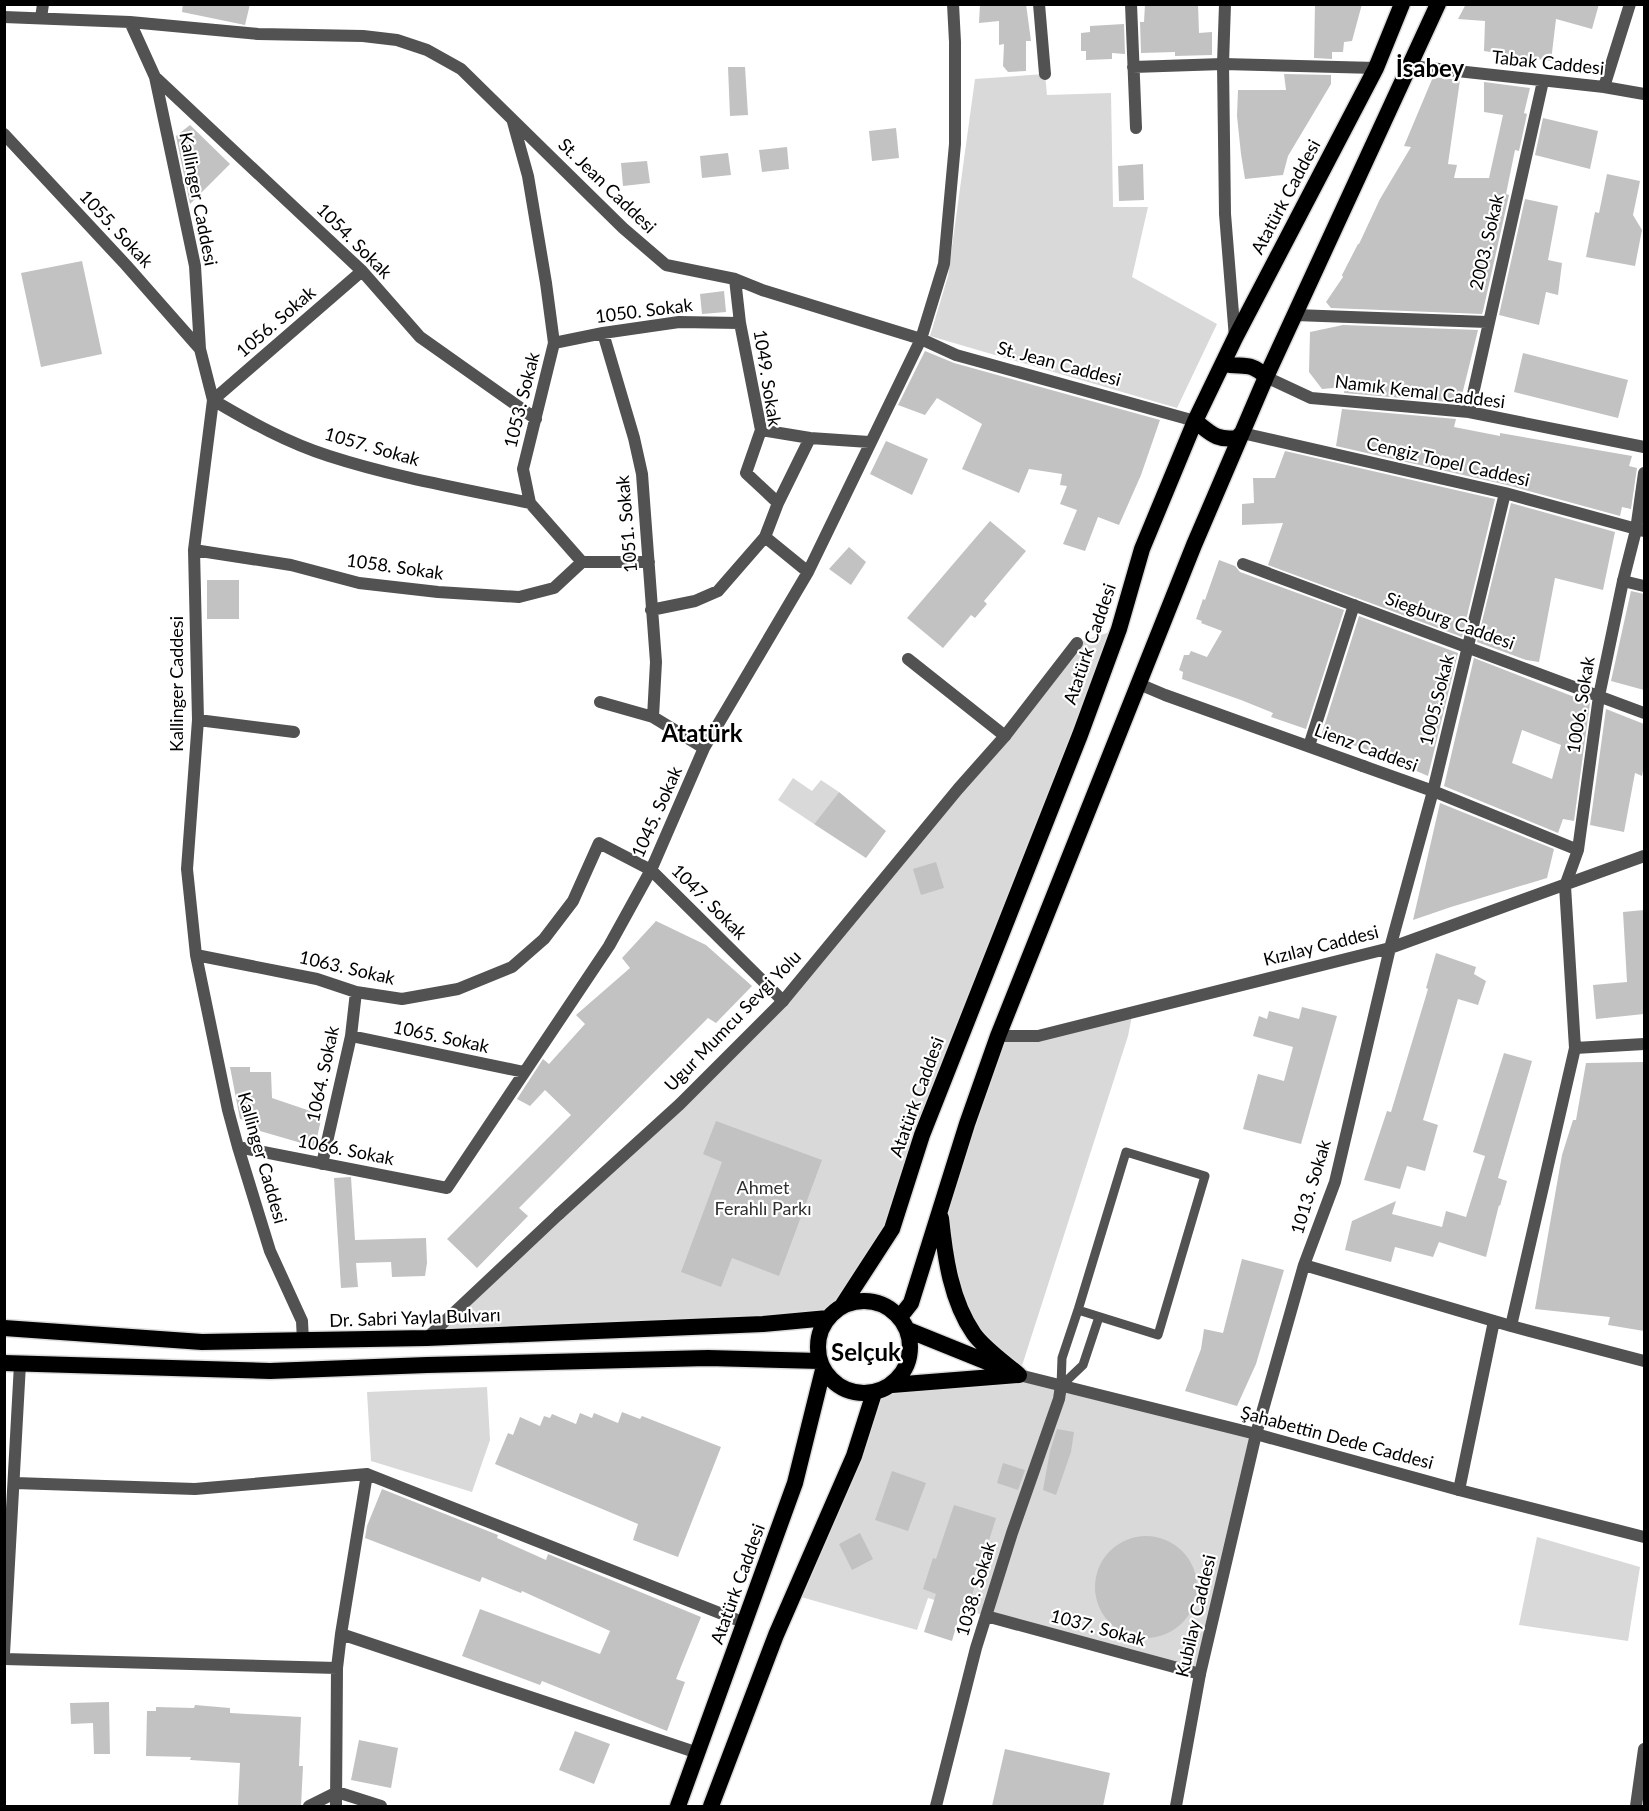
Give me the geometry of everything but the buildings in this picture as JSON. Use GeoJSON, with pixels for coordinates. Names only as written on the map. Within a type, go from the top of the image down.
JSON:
{"type":"FeatureCollection","features":[{"type":"Feature","properties":{"kind":"highway","name":"Atatürk Caddesi"},"geometry":{"type":"LineString","coordinates":[[842,1306],[892,1229],[922,1136],[1080,735],[1119,629],[1142,549],[1195,421],[1235,338],[1376,68],[1402,4]]}},
{"type":"Feature","properties":{"kind":"highway"},"geometry":{"type":"LineString","coordinates":[[892,1385],[903,1374],[909,1360],[911,1345],[904,1324],[970,1114],[998,1036],[1194,545],[1266,377],[1438,4]]}},
{"type":"Feature","properties":{"kind":"highway"},"geometry":{"type":"LineString","coordinates":[[1224,364],[1234,366],[1246,364],[1258,369],[1266,377]]}},
{"type":"Feature","properties":{"kind":"highway"},"geometry":{"type":"LineString","coordinates":[[1195,421],[1215,437],[1225,440],[1237,438],[1242,433]]}},
{"type":"Feature","properties":{"kind":"highway"},"geometry":{"type":"LineString","coordinates":[[940,1212],[945,1254],[956,1298],[974,1335],[1019,1375]]}},
{"type":"Feature","properties":{"kind":"highway"},"geometry":{"type":"LineString","coordinates":[[857,1301],[873,1301],[888,1307],[904,1324],[1019,1375],[892,1385],[874,1393],[859,1394],[845,1390],[833,1382],[822,1366],[818,1339],[821,1328],[828,1318],[842,1306],[857,1301]]}},
{"type":"Feature","properties":{"kind":"highway","name":"Dr. Sabri Yayla Bulvarı"},"geometry":{"type":"LineString","coordinates":[[4,1328],[202,1342],[303,1341],[752,1324],[828,1318]]}},
{"type":"Feature","properties":{"kind":"highway"},"geometry":{"type":"LineString","coordinates":[[12,1364],[270,1371],[708,1358],[822,1366]]}},
{"type":"Feature","properties":{"kind":"highway","name":"Atatürk Caddesi"},"geometry":{"type":"LineString","coordinates":[[678,1806],[795,1483],[822,1366]]}},
{"type":"Feature","properties":{"kind":"highway"},"geometry":{"type":"LineString","coordinates":[[711,1806],[776,1635],[854,1456],[874,1393]]}},
{"type":"Feature","properties":{"kind":"street"},"geometry":{"type":"LineString","coordinates":[[41,18],[43,4]]}},
{"type":"Feature","properties":{"kind":"street","name":"1045. Sokak"},"geometry":{"type":"LineString","coordinates":[[447,1188],[609,946],[651,870],[704,748],[808,572],[869,442],[921,339],[944,264],[956,144],[956,42],[953,4]]}},
{"type":"Feature","properties":{"kind":"street"},"geometry":{"type":"LineString","coordinates":[[1039,4],[1045,74]]}},
{"type":"Feature","properties":{"kind":"street"},"geometry":{"type":"LineString","coordinates":[[1131,4],[1136,128]]}},
{"type":"Feature","properties":{"kind":"street"},"geometry":{"type":"LineString","coordinates":[[1225,4],[1223,64],[1225,214],[1235,338]]}},
{"type":"Feature","properties":{"kind":"street"},"geometry":{"type":"LineString","coordinates":[[1604,87],[1630,4]]}},
{"type":"Feature","properties":{"kind":"street","name":"St. Jean Caddesi"},"geometry":{"type":"LineString","coordinates":[[4,16],[130,22],[258,34],[363,36],[398,40],[427,50],[461,69],[623,228],[666,266],[735,279],[762,290],[921,339],[956,355],[1195,421]]}},
{"type":"Feature","properties":{"kind":"street","name":"Kallinger Caddesi"},"geometry":{"type":"LineString","coordinates":[[130,22],[155,77],[195,267],[200,349],[213,400],[194,550],[198,720],[187,869],[196,955],[228,1110],[238,1147],[270,1251],[302,1321],[303,1341]]}},
{"type":"Feature","properties":{"kind":"street"},"geometry":{"type":"LineString","coordinates":[[1133,67],[1223,64],[1376,68]]}},
{"type":"Feature","properties":{"kind":"street","name":"Tabak Caddesi"},"geometry":{"type":"LineString","coordinates":[[1411,66],[1604,87],[1644,94]]}},
{"type":"Feature","properties":{"kind":"street","name":"1054. Sokak"},"geometry":{"type":"LineString","coordinates":[[155,77],[362,271],[420,337],[536,419]]}},
{"type":"Feature","properties":{"kind":"street","name":"2003. Sokak"},"geometry":{"type":"LineString","coordinates":[[1469,412],[1543,81]]}},
{"type":"Feature","properties":{"kind":"street","name":"1053. Sokak"},"geometry":{"type":"LineString","coordinates":[[513,122],[528,176],[554,343],[523,469],[530,503],[582,562]]}},
{"type":"Feature","properties":{"kind":"street","name":"1055. Sokak"},"geometry":{"type":"LineString","coordinates":[[4,134],[126,265],[200,349]]}},
{"type":"Feature","properties":{"kind":"street","name":"1056. Sokak"},"geometry":{"type":"LineString","coordinates":[[213,400],[362,271]]}},
{"type":"Feature","properties":{"kind":"street","name":"1049. Sokak"},"geometry":{"type":"LineString","coordinates":[[735,279],[740,323],[761,430],[746,473],[778,503]]}},
{"type":"Feature","properties":{"kind":"street"},"geometry":{"type":"LineString","coordinates":[[1295,315],[1488,322]]}},
{"type":"Feature","properties":{"kind":"street","name":"1050. Sokak"},"geometry":{"type":"LineString","coordinates":[[554,343],[679,322],[740,323]]}},
{"type":"Feature","properties":{"kind":"street","name":"1051. Sokak"},"geometry":{"type":"LineString","coordinates":[[603,333],[634,438],[642,474],[656,662],[654,717]]}},
{"type":"Feature","properties":{"kind":"street","name":"Namık Kemal Caddesi"},"geometry":{"type":"LineString","coordinates":[[1266,377],[1311,398],[1469,412],[1644,447]]}},
{"type":"Feature","properties":{"kind":"street","name":"1057. Sokak"},"geometry":{"type":"LineString","coordinates":[[213,400],[262,429],[328,456],[417,479],[530,503]]}},
{"type":"Feature","properties":{"kind":"street"},"geometry":{"type":"LineString","coordinates":[[761,430],[810,438],[869,442]]}},
{"type":"Feature","properties":{"kind":"street","name":"Cengiz Topel Caddesi"},"geometry":{"type":"LineString","coordinates":[[1242,433],[1504,494],[1640,530]]}},
{"type":"Feature","properties":{"kind":"street"},"geometry":{"type":"LineString","coordinates":[[651,610],[695,601],[717,591],[765,537],[778,503],[810,438]]}},
{"type":"Feature","properties":{"kind":"street","name":"1006. Sokak"},"geometry":{"type":"LineString","coordinates":[[1565,886],[1578,850],[1599,696],[1623,581],[1640,530],[1644,473]]}},
{"type":"Feature","properties":{"kind":"street","name":"1005.Sokak"},"geometry":{"type":"LineString","coordinates":[[1390,948],[1433,791],[1504,494]]}},
{"type":"Feature","properties":{"kind":"street"},"geometry":{"type":"LineString","coordinates":[[765,537],[808,572]]}},
{"type":"Feature","properties":{"kind":"street","name":"1058. Sokak"},"geometry":{"type":"LineString","coordinates":[[194,550],[291,565],[359,583],[438,592],[519,597],[554,588],[582,562]]}},
{"type":"Feature","properties":{"kind":"street"},"geometry":{"type":"LineString","coordinates":[[582,562],[649,562]]}},
{"type":"Feature","properties":{"kind":"street","name":"Siegburg Caddesi"},"geometry":{"type":"LineString","coordinates":[[1243,564],[1644,713]]}},
{"type":"Feature","properties":{"kind":"street"},"geometry":{"type":"LineString","coordinates":[[1623,581],[1644,586]]}},
{"type":"Feature","properties":{"kind":"street"},"geometry":{"type":"LineString","coordinates":[[1309,746],[1354,605]]}},
{"type":"Feature","properties":{"kind":"street","name":"Ugur Mumcu Sevgi Yolu"},"geometry":{"type":"LineString","coordinates":[[427,1338],[680,1104],[783,1001],[958,789],[1005,736],[1077,642]]}},
{"type":"Feature","properties":{"kind":"street"},"geometry":{"type":"LineString","coordinates":[[908,659],[1005,736]]}},
{"type":"Feature","properties":{"kind":"street","name":"Lienz Caddesi"},"geometry":{"type":"LineString","coordinates":[[1139,684],[1433,791],[1578,850]]}},
{"type":"Feature","properties":{"kind":"street"},"geometry":{"type":"LineString","coordinates":[[600,702],[654,717],[704,748]]}},
{"type":"Feature","properties":{"kind":"street"},"geometry":{"type":"LineString","coordinates":[[198,720],[294,732]]}},
{"type":"Feature","properties":{"kind":"street","name":"1063. Sokak"},"geometry":{"type":"LineString","coordinates":[[196,955],[317,979],[356,992],[402,999],[458,989],[512,967],[544,939],[573,901],[599,843]]}},
{"type":"Feature","properties":{"kind":"street","name":"1047. Sokak"},"geometry":{"type":"LineString","coordinates":[[599,843],[651,870],[783,1001]]}},
{"type":"Feature","properties":{"kind":"street","name":"Kızılay Caddesi"},"geometry":{"type":"LineString","coordinates":[[998,1036],[1038,1036],[1390,948],[1644,856]]}},
{"type":"Feature","properties":{"kind":"street"},"geometry":{"type":"LineString","coordinates":[[1511,1326],[1575,1048],[1565,886]]}},
{"type":"Feature","properties":{"kind":"street","name":"1013. Sokak"},"geometry":{"type":"LineString","coordinates":[[1256,1434],[1304,1265],[1335,1182],[1390,948]]}},
{"type":"Feature","properties":{"kind":"street","name":"1064. Sokak"},"geometry":{"type":"LineString","coordinates":[[322,1164],[351,1036],[356,992]]}},
{"type":"Feature","properties":{"kind":"street","name":"1065. Sokak"},"geometry":{"type":"LineString","coordinates":[[351,1036],[524,1072]]}},
{"type":"Feature","properties":{"kind":"street"},"geometry":{"type":"LineString","coordinates":[[1575,1048],[1644,1044]]}},
{"type":"Feature","properties":{"kind":"street","name":"1066. Sokak"},"geometry":{"type":"LineString","coordinates":[[238,1147],[447,1188]]}},
{"type":"Feature","properties":{"kind":"street"},"geometry":{"type":"LineString","coordinates":[[1304,1265],[1511,1326],[1644,1361]]}},
{"type":"Feature","properties":{"kind":"street"},"geometry":{"type":"LineString","coordinates":[[1459,1490],[1494,1321]]}},
{"type":"Feature","properties":{"kind":"street"},"geometry":{"type":"LineString","coordinates":[[4,1654],[15,1483],[12,1364]]}},
{"type":"Feature","properties":{"kind":"street","name":"Şahabettin Dede Caddesi"},"geometry":{"type":"LineString","coordinates":[[1019,1375],[1256,1434],[1459,1490],[1644,1537]]}},
{"type":"Feature","properties":{"kind":"street","name":"1038. Sokak"},"geometry":{"type":"LineString","coordinates":[[936,1806],[986,1616],[1012,1533],[1059,1399],[1061,1386]]}},
{"type":"Feature","properties":{"kind":"street","name":"Kubilay Caddesi"},"geometry":{"type":"LineString","coordinates":[[1176,1806],[1200,1674],[1256,1434]]}},
{"type":"Feature","properties":{"kind":"street"},"geometry":{"type":"LineString","coordinates":[[15,1483],[195,1489],[367,1474],[745,1623]]}},
{"type":"Feature","properties":{"kind":"street"},"geometry":{"type":"LineString","coordinates":[[336,1806],[337,1668],[340,1634],[367,1474]]}},
{"type":"Feature","properties":{"kind":"street","name":"1037. Sokak"},"geometry":{"type":"LineString","coordinates":[[986,1616],[1200,1674]]}},
{"type":"Feature","properties":{"kind":"street"},"geometry":{"type":"LineString","coordinates":[[340,1634],[698,1753]]}},
{"type":"Feature","properties":{"kind":"street"},"geometry":{"type":"LineString","coordinates":[[4,1659],[337,1668]]}},
{"type":"Feature","properties":{"kind":"street"},"geometry":{"type":"LineString","coordinates":[[1636,1806],[1644,1749]]}},
{"type":"Feature","properties":{"kind":"street"},"geometry":{"type":"LineString","coordinates":[[309,1806],[337,1792],[381,1806]]}},
{"type":"Feature","properties":{"kind":"lane"},"geometry":{"type":"LineString","coordinates":[[1061,1386],[1062,1358],[1126,1152],[1205,1176],[1158,1335],[1078,1310]]}},
{"type":"Feature","properties":{"kind":"lane"},"geometry":{"type":"LineString","coordinates":[[1061,1386],[1083,1365],[1100,1317]]}},
{"type":"Feature","properties":{"kind":"green space"},"geometry":{"type":"Polygon","coordinates":[[[1045,74],[1047,95],[1111,93],[1113,207],[1148,207],[1132,277],[1217,324],[1177,408],[930,336],[948,276],[975,79],[1045,74]]]}},
{"type":"Feature","properties":{"kind":"green space","name":"Ahmet Ferahlı Parkı"},"geometry":{"type":"Polygon","coordinates":[[[1119,629],[892,1229],[842,1306],[828,1318],[427,1338],[783,1001],[1077,643],[1119,629]]]}},
{"type":"Feature","properties":{"kind":"green space"},"geometry":{"type":"Polygon","coordinates":[[[793,778],[812,791],[821,780],[839,792],[814,824],[778,800],[793,778]]]}},
{"type":"Feature","properties":{"kind":"green space"},"geometry":{"type":"Polygon","coordinates":[[[1133,1011],[1128,1036],[1019,1375],[1256,1434],[1200,1674],[928,1598],[917,1630],[794,1595],[874,1393],[892,1385],[1018,1375],[974,1335],[940,1212],[998,1036],[1038,1036],[1133,1011]]]}},
{"type":"Feature","properties":{"kind":"green space"},"geometry":{"type":"Polygon","coordinates":[[[487,1387],[490,1440],[472,1492],[371,1461],[367,1392],[487,1387]]]}},
{"type":"Feature","properties":{"kind":"green space"},"geometry":{"type":"Polygon","coordinates":[[[1537,1537],[1640,1567],[1628,1641],[1519,1625],[1537,1537]]]}},
{"type":"Feature","properties":{"kind":"district","name":"İsabey"},"geometry":{"type":"Point","coordinates":[1430,69]}},
{"type":"Feature","properties":{"kind":"district","name":"Atatürk"},"geometry":{"type":"Point","coordinates":[702,734]}},
{"type":"Feature","properties":{"kind":"district","name":"Selçuk"},"geometry":{"type":"Point","coordinates":[866,1353]}}]}
